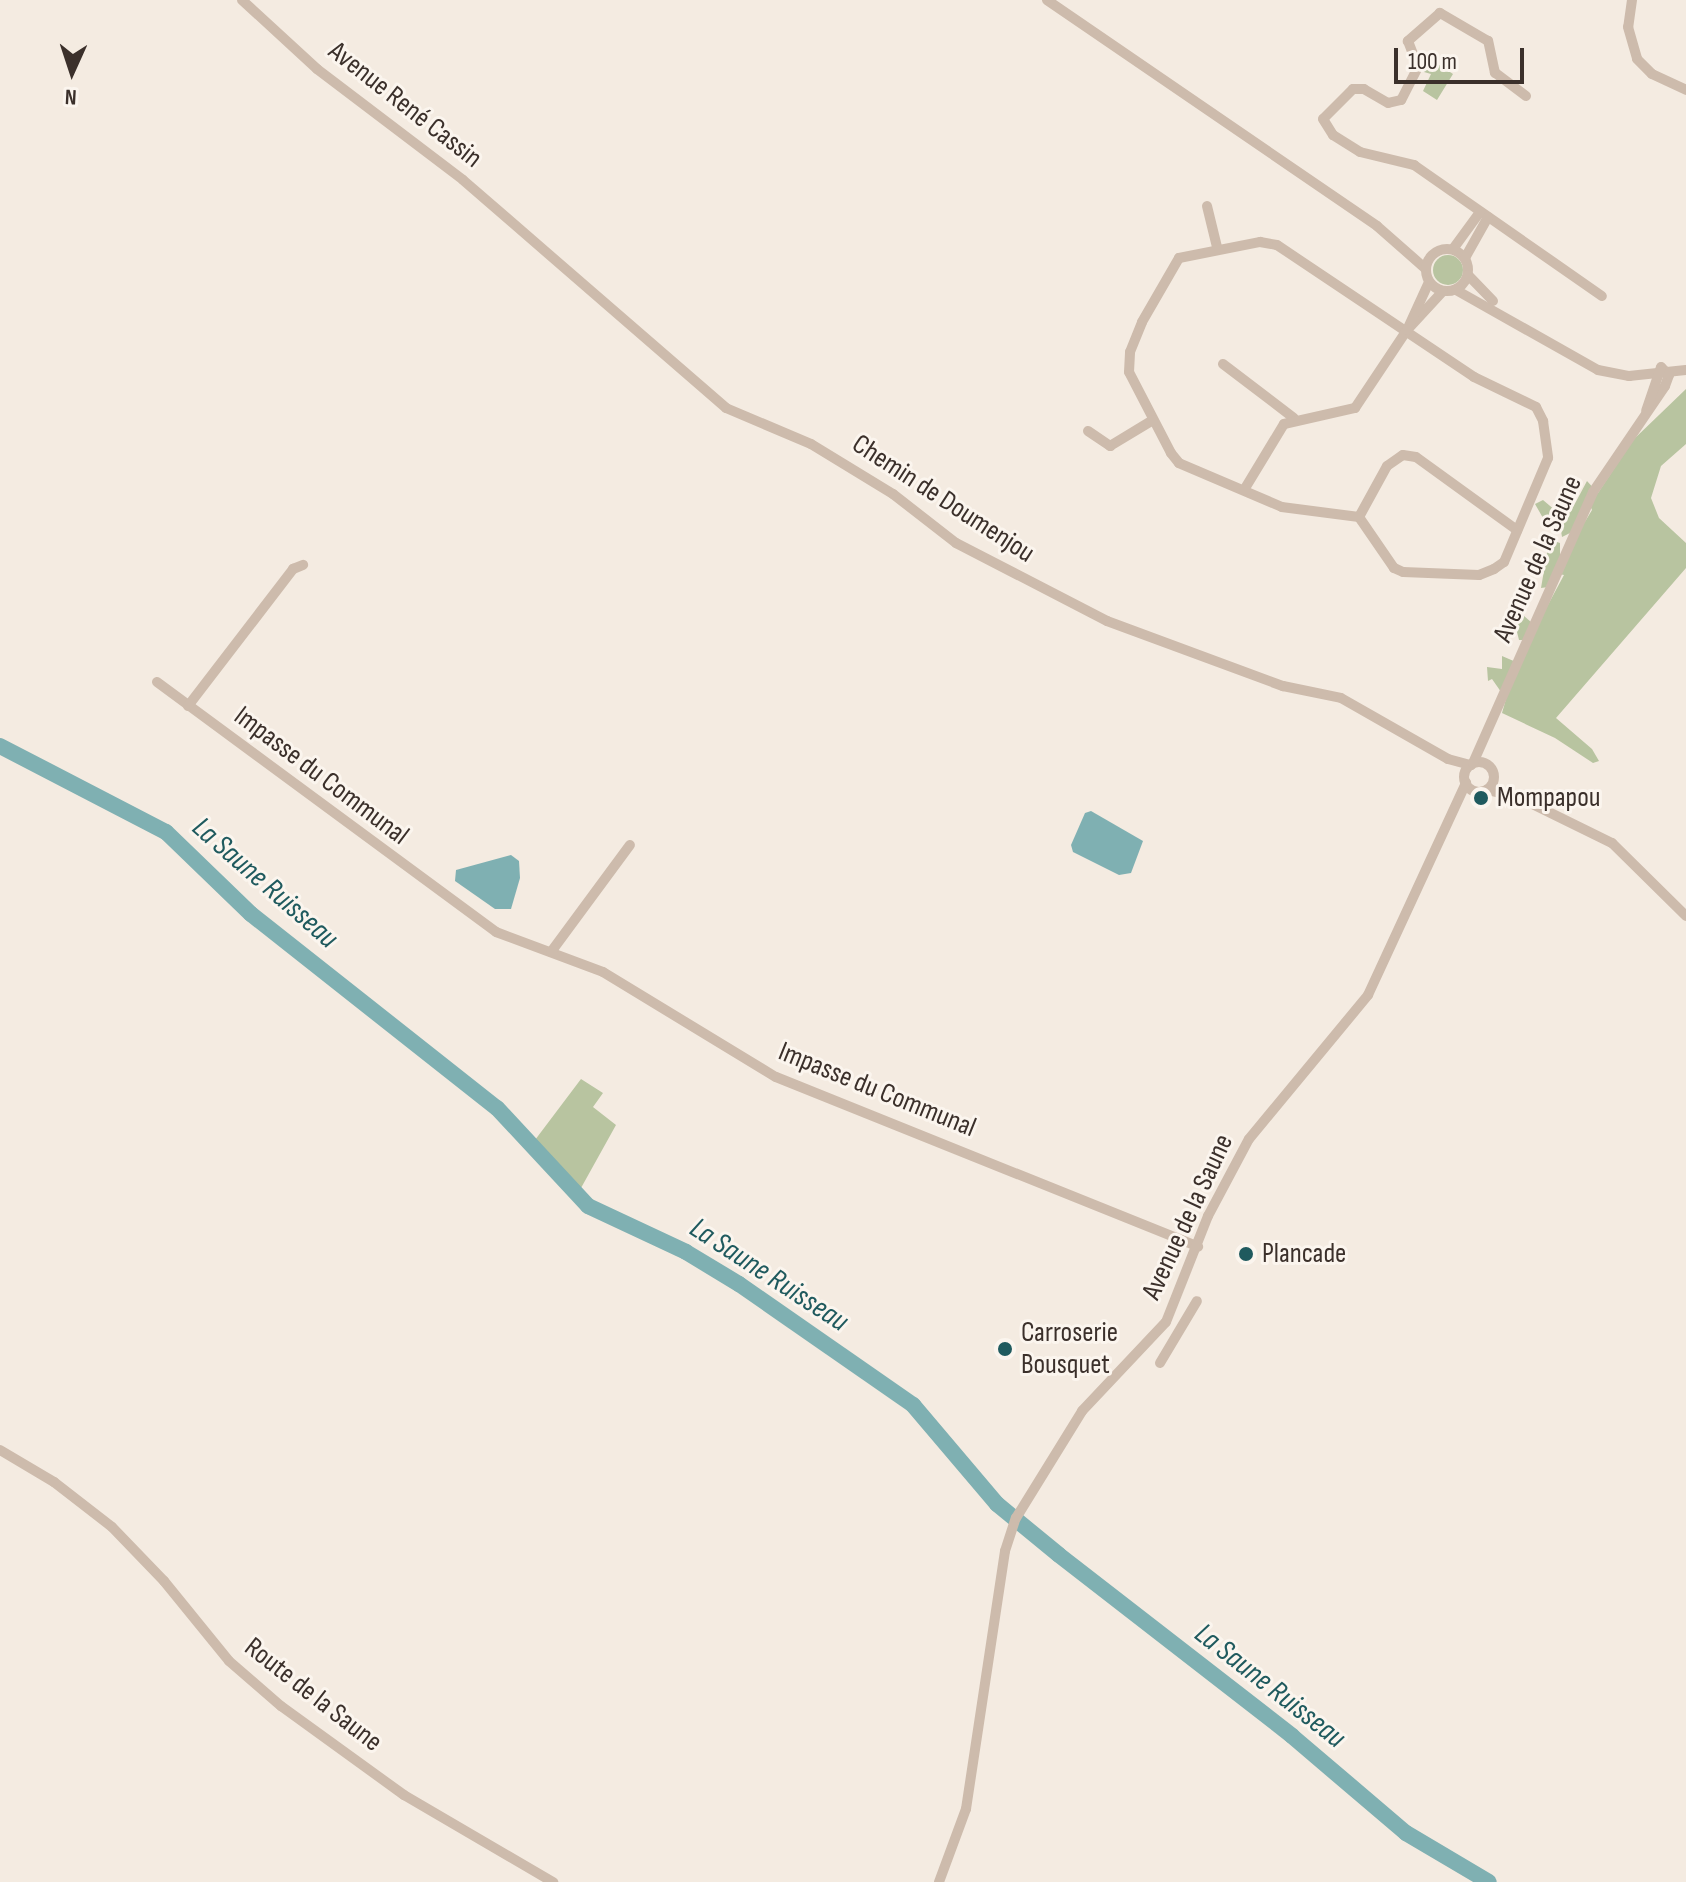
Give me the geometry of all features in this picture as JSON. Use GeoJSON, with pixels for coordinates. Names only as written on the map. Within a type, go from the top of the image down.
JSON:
{"type":"FeatureCollection","features":[{"type":"Feature","properties":{"kind":"street","name":"Avenue René Cassin"},"geometry":{"type":"LineString","coordinates":[[242,0],[317,69],[463,180],[540,247]]}},
{"type":"Feature","properties":{"kind":"street"},"geometry":{"type":"LineString","coordinates":[[1047,0],[1390,236],[1426,269],[1429,282],[1407,330]]}},
{"type":"Feature","properties":{"kind":"street"},"geometry":{"type":"LineString","coordinates":[[1632,0],[1628,27],[1637,59],[1652,74],[1686,90]]}},
{"type":"Feature","properties":{"kind":"street"},"geometry":{"type":"LineString","coordinates":[[1526,96],[1495,73],[1488,41],[1440,13],[1408,41],[1418,67],[1401,100],[1388,103],[1364,89],[1353,89],[1325,113],[1323,124],[1333,135],[1360,152],[1414,165],[1602,296]]}},
{"type":"Feature","properties":{"kind":"street"},"geometry":{"type":"LineString","coordinates":[[1207,206],[1217,247]]}},
{"type":"Feature","properties":{"kind":"street"},"geometry":{"type":"LineString","coordinates":[[1390,236],[1434,253],[1453,249],[1484,214]]}},
{"type":"Feature","properties":{"kind":"street"},"geometry":{"type":"LineString","coordinates":[[1484,214],[1465,258],[1468,275],[1506,314]]}},
{"type":"Feature","properties":{"kind":"street"},"geometry":{"type":"LineString","coordinates":[[1277,245],[1474,377],[1536,407],[1543,421],[1548,458],[1504,562],[1486,572],[1413,574],[1394,568],[1359,517],[1282,507],[1179,463],[1129,372],[1130,352],[1179,258],[1217,247],[1277,245]]}},
{"type":"Feature","properties":{"kind":"street","name":"Chemin de Doumenjou"},"geometry":{"type":"LineString","coordinates":[[540,247],[726,408],[811,444],[893,494],[969,550],[1107,621],[1283,686],[1341,698],[1448,759]]}},
{"type":"Feature","properties":{"kind":"street"},"geometry":{"type":"LineString","coordinates":[[1453,249],[1465,258]]}},
{"type":"Feature","properties":{"kind":"street"},"geometry":{"type":"LineString","coordinates":[[1426,269],[1434,253]]}},
{"type":"Feature","properties":{"kind":"street"},"geometry":{"type":"LineString","coordinates":[[1456,290],[1468,275]]}},
{"type":"Feature","properties":{"kind":"street"},"geometry":{"type":"LineString","coordinates":[[1429,282],[1443,291],[1456,290],[1506,314],[1589,364],[1621,370],[1686,370]]}},
{"type":"Feature","properties":{"kind":"street"},"geometry":{"type":"LineString","coordinates":[[1244,490],[1274,438],[1294,418],[1355,408],[1407,330],[1443,291]]}},
{"type":"Feature","properties":{"kind":"street"},"geometry":{"type":"LineString","coordinates":[[1223,364],[1294,418]]}},
{"type":"Feature","properties":{"kind":"street"},"geometry":{"type":"LineString","coordinates":[[1662,371],[1686,364]]}},
{"type":"Feature","properties":{"kind":"street","name":"Avenue de la Saune"},"geometry":{"type":"LineString","coordinates":[[939,1882],[953,1854],[966,1809],[1009,1533],[1082,1411],[1166,1322],[1249,1139],[1376,982],[1455,811],[1465,780],[1593,492],[1646,411],[1662,371]]}},
{"type":"Feature","properties":{"kind":"street"},"geometry":{"type":"LineString","coordinates":[[1088,431],[1110,446],[1153,420]]}},
{"type":"Feature","properties":{"kind":"street"},"geometry":{"type":"LineString","coordinates":[[1359,517],[1387,466],[1403,455],[1416,457],[1517,530]]}},
{"type":"Feature","properties":{"kind":"street"},"geometry":{"type":"LineString","coordinates":[[188,706],[293,569],[303,565]]}},
{"type":"Feature","properties":{"kind":"street","name":"Impasse du Communal"},"geometry":{"type":"LineString","coordinates":[[157,682],[460,909],[504,936],[551,952],[642,993],[776,1077],[1198,1247]]}},
{"type":"Feature","properties":{"kind":"street","name":"Avenue de la Saune"},"geometry":{"type":"LineString","coordinates":[[1488,734],[1492,770]]}},
{"type":"Feature","properties":{"kind":"street"},"geometry":{"type":"LineString","coordinates":[[1448,759],[1492,770],[1518,797]]}},
{"type":"Feature","properties":{"kind":"street"},"geometry":{"type":"LineString","coordinates":[[1448,759],[1465,780],[1482,791],[1518,797],[1612,843],[1686,916]]}},
{"type":"Feature","properties":{"kind":"street"},"geometry":{"type":"LineString","coordinates":[[1482,791],[1492,770]]}},
{"type":"Feature","properties":{"kind":"street","name":"Avenue de la Saune"},"geometry":{"type":"LineString","coordinates":[[1455,811],[1482,791]]}},
{"type":"Feature","properties":{"kind":"street"},"geometry":{"type":"LineString","coordinates":[[551,952],[630,845]]}},
{"type":"Feature","properties":{"kind":"street"},"geometry":{"type":"LineString","coordinates":[[1160,1363],[1197,1301]]}},
{"type":"Feature","properties":{"kind":"street"},"geometry":{"type":"LineString","coordinates":[[1166,1322],[1180,1331]]}},
{"type":"Feature","properties":{"kind":"street","name":"Route de la Saune"},"geometry":{"type":"LineString","coordinates":[[0,1450],[54,1482],[112,1527],[156,1572],[229,1661],[281,1706],[404,1795],[553,1882]]}},
{"type":"Feature","properties":{"kind":"green space"},"geometry":{"type":"Polygon","coordinates":[[[1418,51],[1453,74],[1437,100],[1423,91],[1431,74],[1424,72],[1418,51]]]}},
{"type":"Feature","properties":{"kind":"green space"},"geometry":{"type":"Polygon","coordinates":[[[1448,255],[1459,259],[1463,270],[1459,281],[1448,285],[1437,281],[1433,270],[1437,259],[1448,255]]]}},
{"type":"Feature","properties":{"kind":"green space"},"geometry":{"type":"Polygon","coordinates":[[[1686,389],[1686,444],[1661,466],[1651,498],[1659,518],[1686,543],[1686,568],[1556,718],[1592,749],[1599,761],[1593,763],[1555,738],[1502,713],[1506,699],[1492,679],[1488,681],[1487,667],[1502,669],[1502,656],[1516,662],[1524,640],[1519,640],[1514,620],[1523,615],[1531,622],[1543,614],[1564,575],[1554,573],[1548,587],[1541,588],[1547,553],[1554,541],[1560,543],[1560,563],[1592,510],[1589,503],[1582,508],[1574,531],[1562,537],[1559,519],[1543,518],[1535,504],[1543,500],[1556,511],[1571,511],[1587,481],[1598,493],[1633,440],[1686,389]]]}},
{"type":"Feature","properties":{"kind":"green space"},"geometry":{"type":"Polygon","coordinates":[[[581,1079],[603,1093],[593,1107],[616,1125],[581,1188],[535,1140],[581,1079]]]}},
{"type":"Feature","properties":{"kind":"water"},"geometry":{"type":"Polygon","coordinates":[[[1091,811],[1143,841],[1131,873],[1119,875],[1073,852],[1071,845],[1085,813],[1091,811]]]}},
{"type":"Feature","properties":{"kind":"water"},"geometry":{"type":"Polygon","coordinates":[[[511,855],[519,861],[520,878],[511,909],[495,909],[455,881],[456,870],[511,855]]]}},
{"type":"Feature","properties":{"kind":"waterway","name":"La Saune Ruisseau"},"geometry":{"type":"LineString","coordinates":[[0,746],[166,832],[251,914],[497,1108],[588,1206],[686,1252],[739,1284],[913,1405],[997,1504],[1292,1736],[1406,1833],[1489,1882]]}},
{"type":"Feature","properties":{"kind":"place","name":"Mompapou"},"geometry":{"type":"Point","coordinates":[1481,798]}},
{"type":"Feature","properties":{"kind":"place","name":"Plancade"},"geometry":{"type":"Point","coordinates":[1246,1254]}},
{"type":"Feature","properties":{"kind":"place","name":"Carroserie Bousquet"},"geometry":{"type":"Point","coordinates":[1005,1349]}}]}
